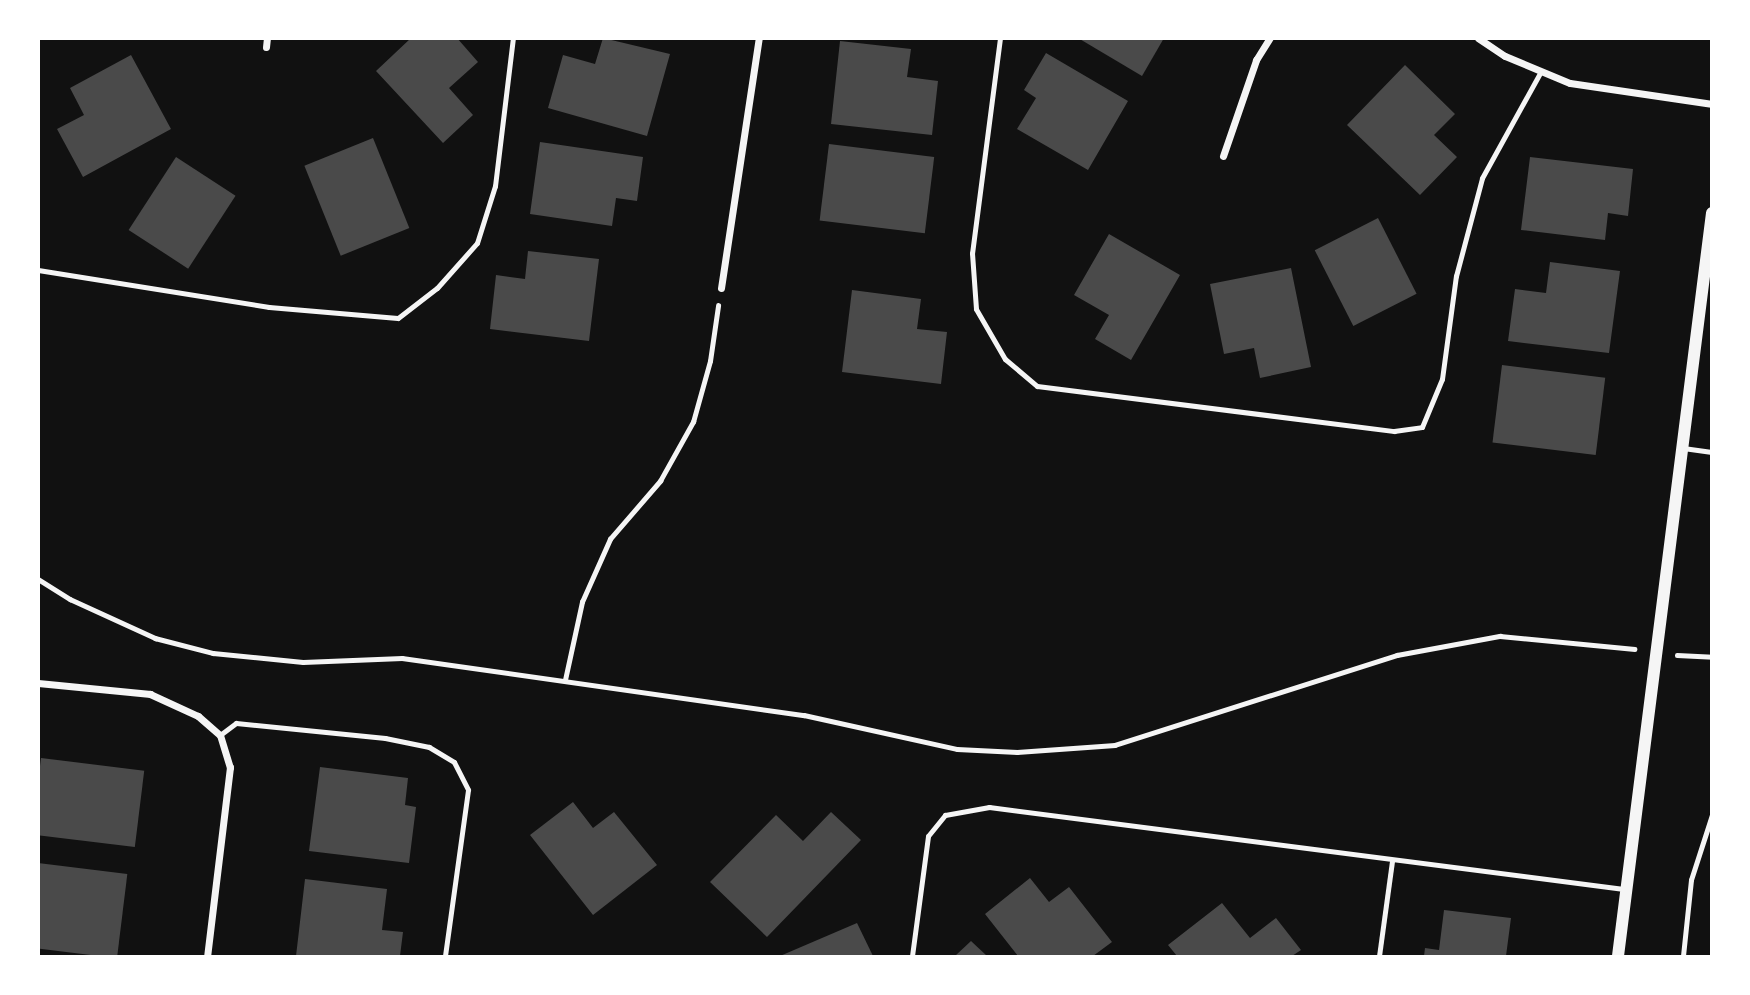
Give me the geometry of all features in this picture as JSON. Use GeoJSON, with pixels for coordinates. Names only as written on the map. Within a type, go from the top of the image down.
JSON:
{"type":"FeatureCollection","features":[{"type":"Feature","properties":{"kind":"street"},"geometry":{"type":"LineString","coordinates":[[720,288],[759,38]]}},
{"type":"Feature","properties":{"kind":"street"},"geometry":{"type":"LineString","coordinates":[[1223,156],[1256,60],[1270,38]]}},
{"type":"Feature","properties":{"kind":"street"},"geometry":{"type":"LineString","coordinates":[[1478,38],[1540,73],[1617,93],[1712,104]]}},
{"type":"Feature","properties":{"kind":"street"},"geometry":{"type":"LineString","coordinates":[[1618,957],[1659,653],[1680,448],[1707,273],[1712,213]]}},
{"type":"Feature","properties":{"kind":"street"},"geometry":{"type":"LineString","coordinates":[[38,683],[150,694],[198,716],[220,735],[230,767],[207,957]]}},
{"type":"Feature","properties":{"kind":"lane"},"geometry":{"type":"LineString","coordinates":[[38,270],[269,307],[398,318],[437,288],[477,243],[495,186],[513,38]]}},
{"type":"Feature","properties":{"kind":"lane"},"geometry":{"type":"LineString","coordinates":[[1000,38],[972,253],[976,309],[1005,359],[1037,386],[1394,431],[1422,427],[1442,379],[1456,276],[1482,178],[1540,73]]}},
{"type":"Feature","properties":{"kind":"lane"},"geometry":{"type":"LineString","coordinates":[[1680,448],[1712,452]]}},
{"type":"Feature","properties":{"kind":"lane"},"geometry":{"type":"LineString","coordinates":[[220,735],[236,723],[385,738],[429,747],[454,762],[468,790],[446,957]]}},
{"type":"Feature","properties":{"kind":"lane"},"geometry":{"type":"LineString","coordinates":[[912,957],[928,836],[946,815],[989,807],[1627,890]]}},
{"type":"Feature","properties":{"kind":"lane"},"geometry":{"type":"LineString","coordinates":[[1379,957],[1392,861]]}},
{"type":"Feature","properties":{"kind":"path"},"geometry":{"type":"LineString","coordinates":[[565,680],[582,602],[610,539],[660,481],[693,422],[710,361],[720,288]]}},
{"type":"Feature","properties":{"kind":"path"},"geometry":{"type":"LineString","coordinates":[[38,579],[70,599],[155,638],[214,653],[303,663],[402,658],[804,715],[957,749],[1017,752],[1115,745],[1397,655],[1500,636],[1625,648]]}},
{"type":"Feature","properties":{"kind":"path"},"geometry":{"type":"LineString","coordinates":[[1695,656],[1712,657]]}},
{"type":"Feature","properties":{"kind":"path"},"geometry":{"type":"LineString","coordinates":[[1684,957],[1691,880],[1712,815]]}},
{"type":"Feature","properties":{"kind":"building"},"geometry":{"type":"Polygon","coordinates":[[[411,38],[457,38],[478,62],[449,88],[473,115],[443,143],[376,71],[411,38]]]}},
{"type":"Feature","properties":{"kind":"building"},"geometry":{"type":"Polygon","coordinates":[[[603,38],[670,54],[647,136],[548,108],[563,55],[595,64],[603,38]]]}},
{"type":"Feature","properties":{"kind":"building"},"geometry":{"type":"Polygon","coordinates":[[[1078,38],[1164,38],[1142,76],[1078,38]]]}},
{"type":"Feature","properties":{"kind":"building"},"geometry":{"type":"Polygon","coordinates":[[[840,41],[911,49],[907,77],[938,81],[932,135],[831,124],[840,41]]]}},
{"type":"Feature","properties":{"kind":"building"},"geometry":{"type":"Polygon","coordinates":[[[1046,53],[1128,101],[1088,170],[1017,129],[1036,98],[1024,90],[1046,53]]]}},
{"type":"Feature","properties":{"kind":"building"},"geometry":{"type":"Polygon","coordinates":[[[131,55],[171,129],[83,177],[57,129],[84,115],[70,88],[131,55]]]}},
{"type":"Feature","properties":{"kind":"building"},"geometry":{"type":"Polygon","coordinates":[[[1405,65],[1455,114],[1434,135],[1457,157],[1420,195],[1347,125],[1405,65]]]}},
{"type":"Feature","properties":{"kind":"building"},"geometry":{"type":"Polygon","coordinates":[[[373,138],[409,228],[341,256],[304,166],[373,138]]]}},
{"type":"Feature","properties":{"kind":"building"},"geometry":{"type":"Polygon","coordinates":[[[540,142],[643,157],[637,201],[616,198],[612,226],[530,214],[540,142]]]}},
{"type":"Feature","properties":{"kind":"building"},"geometry":{"type":"Polygon","coordinates":[[[829,144],[934,157],[925,233],[820,220],[829,144]]]}},
{"type":"Feature","properties":{"kind":"building"},"geometry":{"type":"Polygon","coordinates":[[[176,157],[236,196],[188,269],[129,230],[176,157]]]}},
{"type":"Feature","properties":{"kind":"building"},"geometry":{"type":"Polygon","coordinates":[[[1530,157],[1633,169],[1628,216],[1608,213],[1605,240],[1521,230],[1530,157]]]}},
{"type":"Feature","properties":{"kind":"building"},"geometry":{"type":"Polygon","coordinates":[[[1378,218],[1417,294],[1353,326],[1315,250],[1378,218]]]}},
{"type":"Feature","properties":{"kind":"building"},"geometry":{"type":"Polygon","coordinates":[[[1109,234],[1180,275],[1131,360],[1095,339],[1109,315],[1074,295],[1109,234]]]}},
{"type":"Feature","properties":{"kind":"building"},"geometry":{"type":"Polygon","coordinates":[[[528,251],[599,259],[589,341],[490,329],[496,275],[525,279],[528,251]]]}},
{"type":"Feature","properties":{"kind":"building"},"geometry":{"type":"Polygon","coordinates":[[[1550,262],[1620,271],[1609,353],[1508,341],[1515,289],[1546,293],[1550,262]]]}},
{"type":"Feature","properties":{"kind":"building"},"geometry":{"type":"Polygon","coordinates":[[[1291,268],[1311,367],[1260,378],[1254,348],[1224,354],[1210,284],[1291,268]]]}},
{"type":"Feature","properties":{"kind":"building"},"geometry":{"type":"Polygon","coordinates":[[[852,290],[921,299],[917,329],[947,332],[941,384],[842,372],[852,290]]]}},
{"type":"Feature","properties":{"kind":"building"},"geometry":{"type":"Polygon","coordinates":[[[1502,365],[1605,378],[1596,455],[1492,442],[1502,365]]]}},
{"type":"Feature","properties":{"kind":"building"},"geometry":{"type":"Polygon","coordinates":[[[41,758],[144,771],[135,847],[38,835],[41,758]]]}},
{"type":"Feature","properties":{"kind":"building"},"geometry":{"type":"Polygon","coordinates":[[[320,767],[408,778],[405,805],[416,807],[409,863],[309,851],[320,767]]]}},
{"type":"Feature","properties":{"kind":"building"},"geometry":{"type":"Polygon","coordinates":[[[573,802],[593,828],[614,812],[657,865],[593,915],[530,835],[573,802]]]}},
{"type":"Feature","properties":{"kind":"building"},"geometry":{"type":"Polygon","coordinates":[[[831,812],[861,840],[767,937],[710,882],[776,815],[803,841],[831,812]]]}},
{"type":"Feature","properties":{"kind":"building"},"geometry":{"type":"Polygon","coordinates":[[[38,863],[127,874],[117,956],[38,949],[38,863]]]}},
{"type":"Feature","properties":{"kind":"building"},"geometry":{"type":"Polygon","coordinates":[[[1030,878],[1049,902],[1069,887],[1112,942],[1093,956],[1018,956],[985,914],[1030,878]]]}},
{"type":"Feature","properties":{"kind":"building"},"geometry":{"type":"Polygon","coordinates":[[[305,879],[387,889],[382,930],[403,932],[400,956],[296,956],[305,879]]]}},
{"type":"Feature","properties":{"kind":"building"},"geometry":{"type":"Polygon","coordinates":[[[1222,903],[1250,938],[1276,918],[1301,950],[1292,956],[1177,956],[1168,945],[1222,903]]]}},
{"type":"Feature","properties":{"kind":"building"},"geometry":{"type":"Polygon","coordinates":[[[1444,910],[1511,918],[1506,956],[1424,956],[1425,948],[1439,950],[1444,910]]]}},
{"type":"Feature","properties":{"kind":"building"},"geometry":{"type":"Polygon","coordinates":[[[857,923],[873,956],[780,956],[857,923]]]}},
{"type":"Feature","properties":{"kind":"building"},"geometry":{"type":"Polygon","coordinates":[[[971,941],[987,956],[955,956],[971,941]]]}}]}
